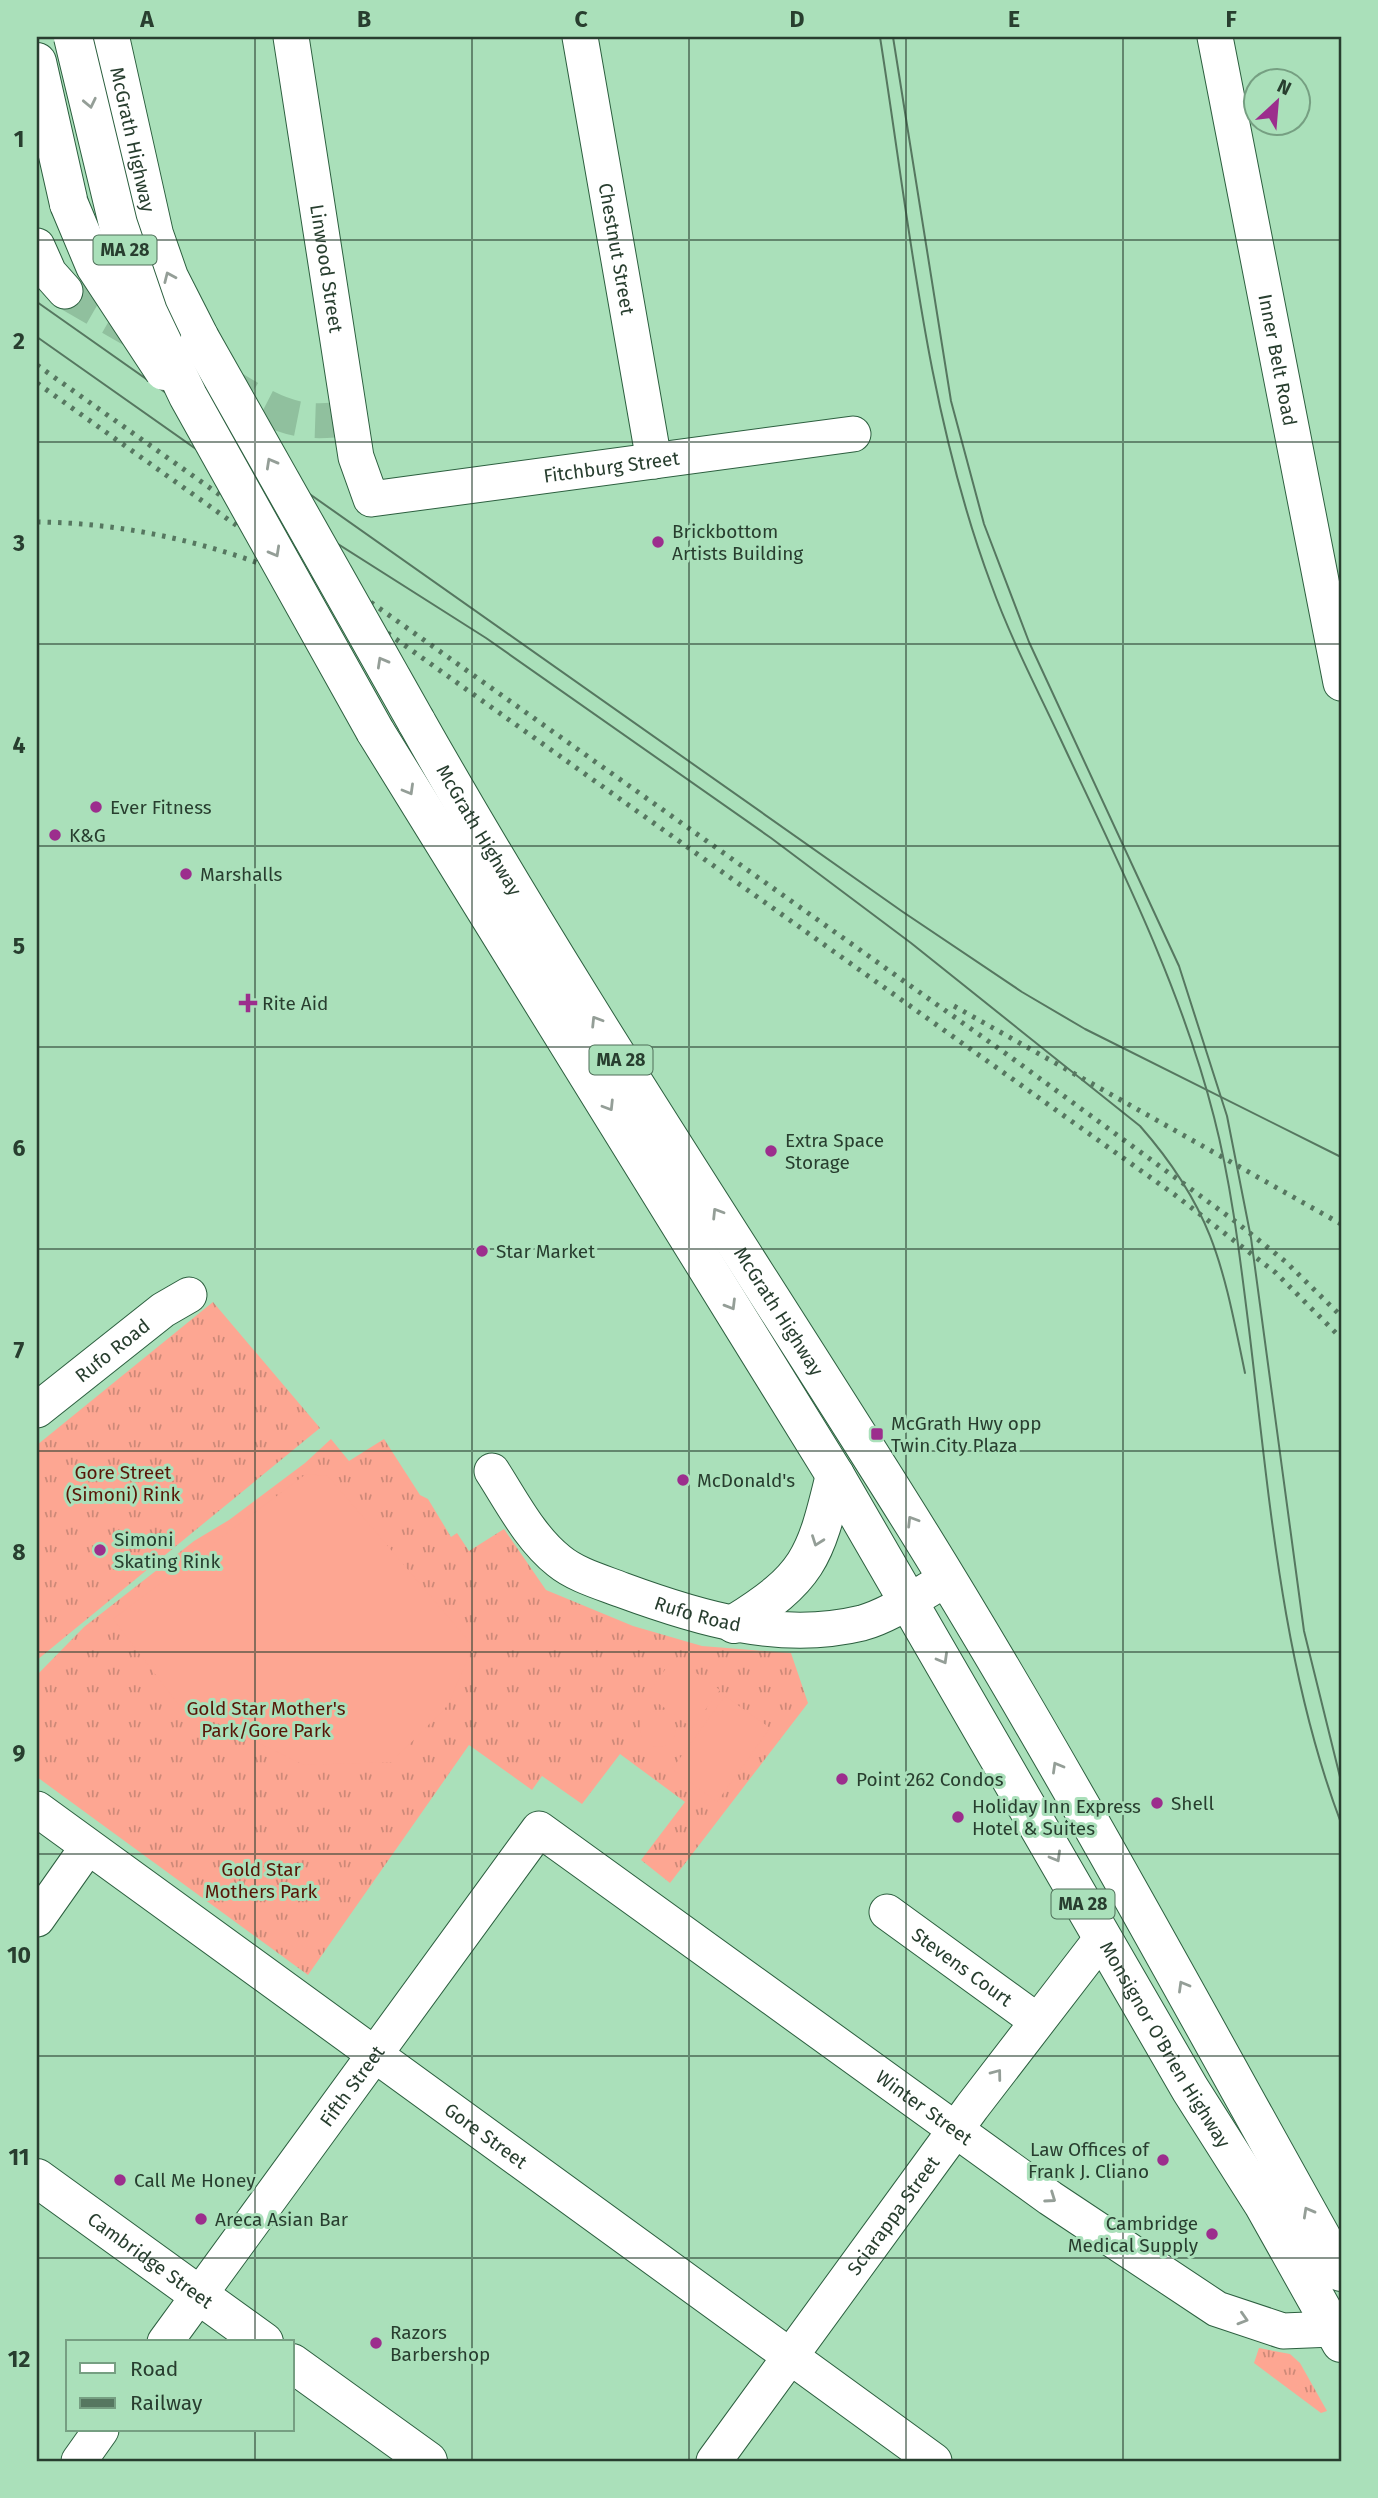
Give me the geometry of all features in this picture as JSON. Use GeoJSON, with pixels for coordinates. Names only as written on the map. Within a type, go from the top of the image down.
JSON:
{"type":"FeatureCollection","features":[{"type":"Feature","properties":{"kind":"main road","name":"McGrath Highway"},"geometry":{"type":"LineString","coordinates":[[73,37],[131,269],[168,356],[375,731],[835,1475],[908,1600]]}},
{"type":"Feature","properties":{"kind":"main road","name":"McGrath Highway"},"geometry":{"type":"LineString","coordinates":[[110,37],[154,234],[169,277],[200,338],[416,721],[540,934],[947,1579]]}},
{"type":"Feature","properties":{"kind":"main road","name":"McGrath Highway"},"geometry":{"type":"LineString","coordinates":[[37,62],[69,204],[81,240],[100,275],[218,449]]}},
{"type":"Feature","properties":{"kind":"main road"},"geometry":{"type":"LineString","coordinates":[[734,1624],[776,1597],[805,1567],[819,1538],[835,1475]]}},
{"type":"Feature","properties":{"kind":"main road","name":"Monsignor O'Brien Highway"},"geometry":{"type":"LineString","coordinates":[[947,1579],[1217,2045],[1341,2272]]}},
{"type":"Feature","properties":{"kind":"main road","name":"Monsignor O'Brien Highway"},"geometry":{"type":"LineString","coordinates":[[908,1600],[1190,2089],[1263,2204],[1337,2336]]}},
{"type":"Feature","properties":{"kind":"main road","name":"Cambridge Street"},"geometry":{"type":"LineString","coordinates":[[37,2178],[261,2340]]}},
{"type":"Feature","properties":{"kind":"main road"},"geometry":{"type":"LineString","coordinates":[[294,2364],[428,2461]]}},
{"type":"Feature","properties":{"kind":"street","name":"Linwood Street"},"geometry":{"type":"LineString","coordinates":[[291,37],[356,457],[371,499]]}},
{"type":"Feature","properties":{"kind":"street","name":"Chestnut Street"},"geometry":{"type":"LineString","coordinates":[[580,37],[654,461]]}},
{"type":"Feature","properties":{"kind":"street","name":"Inner Belt Road"},"geometry":{"type":"LineString","coordinates":[[1214,37],[1341,683]]}},
{"type":"Feature","properties":{"kind":"street"},"geometry":{"type":"LineString","coordinates":[[37,246],[49,273],[65,290]]}},
{"type":"Feature","properties":{"kind":"street","name":"Fitchburg Street"},"geometry":{"type":"LineString","coordinates":[[371,499],[853,434]]}},
{"type":"Feature","properties":{"kind":"street","name":"Rufo Road"},"geometry":{"type":"LineString","coordinates":[[37,1410],[163,1310],[189,1296]]}},
{"type":"Feature","properties":{"kind":"street","name":"Rufo Road"},"geometry":{"type":"LineString","coordinates":[[492,1471],[527,1526],[561,1563],[680,1612],[734,1624],[795,1629],[843,1626],[865,1622],[947,1579]]}},
{"type":"Feature","properties":{"kind":"street","name":"Gore Street"},"geometry":{"type":"LineString","coordinates":[[37,1809],[87,1848],[934,2461]]}},
{"type":"Feature","properties":{"kind":"street","name":"Fifth Street"},"geometry":{"type":"LineString","coordinates":[[166,2340],[539,1829]]}},
{"type":"Feature","properties":{"kind":"street","name":"Winter Street"},"geometry":{"type":"LineString","coordinates":[[539,1829],[1050,2198],[1226,2314],[1283,2331],[1337,2336]]}},
{"type":"Feature","properties":{"kind":"street"},"geometry":{"type":"LineString","coordinates":[[37,1919],[87,1848]]}},
{"type":"Feature","properties":{"kind":"street","name":"Stevens Court"},"geometry":{"type":"LineString","coordinates":[[887,1912],[1037,2021]]}},
{"type":"Feature","properties":{"kind":"street","name":"Sciarappa Street"},"geometry":{"type":"LineString","coordinates":[[714,2461],[956,2129],[1102,1938]]}},
{"type":"Feature","properties":{"kind":"street"},"geometry":{"type":"LineString","coordinates":[[79,2461],[101,2432]]}},
{"type":"Feature","properties":{"kind":"green space","name":"Gore Street (Simoni) Rink"},"geometry":{"type":"Polygon","coordinates":[[[213,1302],[320,1428],[37,1660],[37,1445],[213,1302]]]}},
{"type":"Feature","properties":{"kind":"green space","name":"Gold Star Mother's Park/Gore Park"},"geometry":{"type":"Polygon","coordinates":[[[331,1439],[349,1461],[384,1439],[420,1495],[428,1499],[451,1537],[457,1533],[469,1551],[504,1529],[546,1590],[633,1626],[702,1646],[791,1653],[808,1703],[670,1883],[641,1860],[685,1802],[620,1754],[582,1804],[542,1776],[532,1790],[469,1745],[308,1975],[37,1777],[37,1675],[84,1627],[194,1541],[229,1520],[305,1463],[331,1439]]]}},
{"type":"Feature","properties":{"kind":"green space"},"geometry":{"type":"Polygon","coordinates":[[[306,1474],[328,1476],[473,1646],[448,1705],[392,1762],[304,1765],[178,1704],[113,1619],[306,1474]]]}},
{"type":"Feature","properties":{"kind":"green space"},"geometry":{"type":"Polygon","coordinates":[[[674,1657],[720,1690],[692,1728],[647,1695],[674,1657]]]}},
{"type":"Feature","properties":{"kind":"green space"},"geometry":{"type":"Polygon","coordinates":[[[725,1696],[770,1728],[717,1802],[672,1769],[725,1696]]]}},
{"type":"Feature","properties":{"kind":"green space"},"geometry":{"type":"Polygon","coordinates":[[[658,1711],[670,1717],[676,1729],[670,1741],[658,1747],[646,1741],[640,1729],[646,1717],[658,1711]]]}},
{"type":"Feature","properties":{"kind":"green space"},"geometry":{"type":"Polygon","coordinates":[[[1259,2348],[1290,2354],[1300,2363],[1327,2411],[1321,2413],[1254,2363],[1259,2348]]]}},
{"type":"Feature","properties":{"kind":"tunnel"},"geometry":{"type":"LineString","coordinates":[[65,291],[143,336]]}},
{"type":"Feature","properties":{"kind":"tunnel"},"geometry":{"type":"LineString","coordinates":[[219,380],[280,414],[310,420],[349,418]]}},
{"type":"Feature","properties":{"kind":"tram line"},"geometry":{"type":"LineString","coordinates":[[880,37],[922,314],[950,451],[969,518],[1006,623],[1166,971],[1184,1019],[1214,1117],[1235,1223],[1271,1517],[1291,1642],[1321,1764],[1341,1823]]}},
{"type":"Feature","properties":{"kind":"tram line"},"geometry":{"type":"LineString","coordinates":[[893,37],[951,401],[984,524],[1029,642],[1179,966],[1227,1116],[1251,1238],[1304,1631],[1341,1781]]}},
{"type":"Feature","properties":{"kind":"tram line"},"geometry":{"type":"LineString","coordinates":[[37,302],[903,912],[1022,992],[1085,1029],[1341,1157]]}},
{"type":"Feature","properties":{"kind":"tram line"},"geometry":{"type":"LineString","coordinates":[[37,337],[267,499],[486,638],[771,838],[911,943],[1140,1126],[1185,1185],[1212,1241],[1222,1270],[1245,1373]]}},
{"type":"Feature","properties":{"kind":"railway"},"geometry":{"type":"LineString","coordinates":[[37,365],[1005,1053],[1236,1222],[1286,1262],[1341,1316]]}},
{"type":"Feature","properties":{"kind":"railway"},"geometry":{"type":"LineString","coordinates":[[37,383],[1175,1195],[1276,1273],[1341,1338]]}},
{"type":"Feature","properties":{"kind":"railway"},"geometry":{"type":"LineString","coordinates":[[37,522],[107,527],[175,538],[241,557],[307,582]]}},
{"type":"Feature","properties":{"kind":"railway"},"geometry":{"type":"LineString","coordinates":[[954,1006],[1341,1224]]}},
{"type":"Feature","properties":{"kind":"place","name":"Brickbottom Artists Building"},"geometry":{"type":"Point","coordinates":[658,542]}},
{"type":"Feature","properties":{"kind":"place","name":"Ever Fitness"},"geometry":{"type":"Point","coordinates":[96,807]}},
{"type":"Feature","properties":{"kind":"place","name":"K&G"},"geometry":{"type":"Point","coordinates":[55,835]}},
{"type":"Feature","properties":{"kind":"place","name":"Marshalls"},"geometry":{"type":"Point","coordinates":[186,874]}},
{"type":"Feature","properties":{"kind":"place","name":"Rite Aid"},"geometry":{"type":"Point","coordinates":[248,1003]}},
{"type":"Feature","properties":{"kind":"place","name":"Extra Space Storage"},"geometry":{"type":"Point","coordinates":[771,1151]}},
{"type":"Feature","properties":{"kind":"place","name":"Star Market"},"geometry":{"type":"Point","coordinates":[482,1251]}},
{"type":"Feature","properties":{"kind":"place","name":"McGrath Hwy opp Twin City Plaza"},"geometry":{"type":"Point","coordinates":[877,1434]}},
{"type":"Feature","properties":{"kind":"place","name":"McDonald's"},"geometry":{"type":"Point","coordinates":[683,1480]}},
{"type":"Feature","properties":{"kind":"place","name":"Simoni Skating Rink"},"geometry":{"type":"Point","coordinates":[100,1550]}},
{"type":"Feature","properties":{"kind":"place","name":"Point 262 Condos"},"geometry":{"type":"Point","coordinates":[842,1779]}},
{"type":"Feature","properties":{"kind":"place","name":"Shell"},"geometry":{"type":"Point","coordinates":[1157,1803]}},
{"type":"Feature","properties":{"kind":"place","name":"Holiday Inn Express Hotel & Suites"},"geometry":{"type":"Point","coordinates":[958,1817]}},
{"type":"Feature","properties":{"kind":"place","name":"Law Offices of Frank J. Cliano"},"geometry":{"type":"Point","coordinates":[1163,2160]}},
{"type":"Feature","properties":{"kind":"place","name":"Call Me Honey"},"geometry":{"type":"Point","coordinates":[120,2180]}},
{"type":"Feature","properties":{"kind":"place","name":"Areca Asian Bar"},"geometry":{"type":"Point","coordinates":[201,2219]}},
{"type":"Feature","properties":{"kind":"place","name":"Cambridge Medical Supply"},"geometry":{"type":"Point","coordinates":[1212,2234]}},
{"type":"Feature","properties":{"kind":"place","name":"Razors Barbershop"},"geometry":{"type":"Point","coordinates":[376,2343]}},
{"type":"Feature","properties":{"kind":"park label","name":"Gold Star Mothers Park"},"geometry":{"type":"Point","coordinates":[261,1880]}}]}
